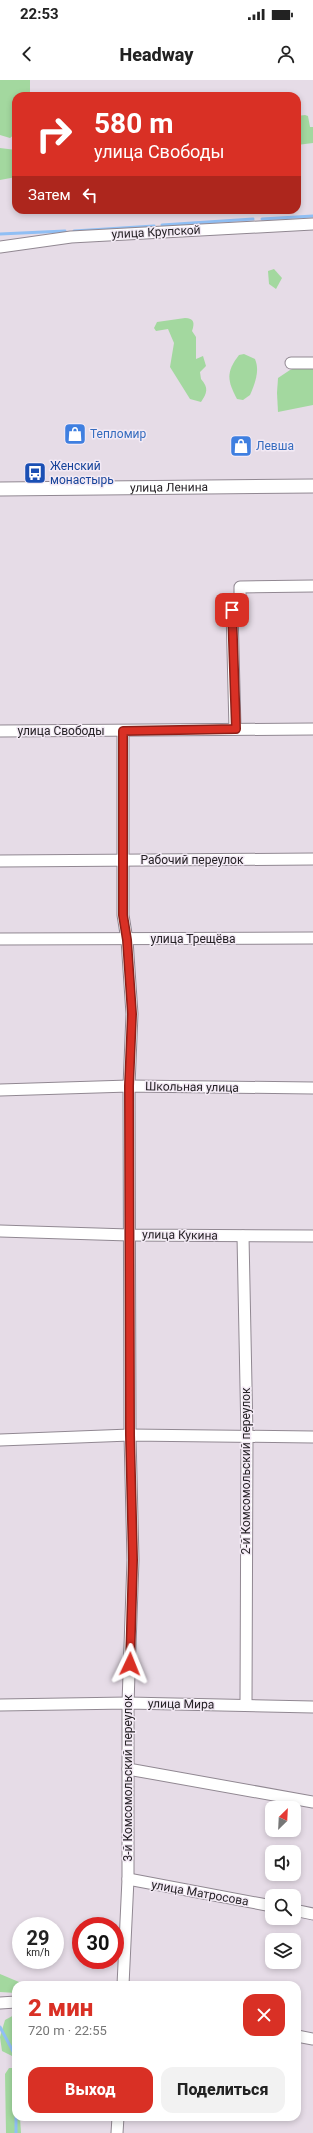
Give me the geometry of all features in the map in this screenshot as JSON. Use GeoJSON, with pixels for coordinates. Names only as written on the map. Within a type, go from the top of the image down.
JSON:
{"type":"FeatureCollection","features":[{"type":"Feature","properties":{"kind":"street","name":"улица Крупской"},"geometry":{"type":"LineString","coordinates":[[0,247],[71,237],[313,224]]}},
{"type":"Feature","properties":{"kind":"street"},"geometry":{"type":"LineString","coordinates":[[291,363],[313,362]]}},
{"type":"Feature","properties":{"kind":"street","name":"улица Ленина"},"geometry":{"type":"LineString","coordinates":[[0,490],[313,486]]}},
{"type":"Feature","properties":{"kind":"street"},"geometry":{"type":"LineString","coordinates":[[236,729],[232,610],[240,610],[240,587],[313,586]]}},
{"type":"Feature","properties":{"kind":"street","name":"улица Свободы"},"geometry":{"type":"LineString","coordinates":[[0,731],[313,729]]}},
{"type":"Feature","properties":{"kind":"street","name":"3-й Комсомольский переулок"},"geometry":{"type":"LineString","coordinates":[[123,731],[123,915],[127,940],[132,1014],[129,1086],[129,1235],[130,1435],[133,1560],[128,1703],[128,1879],[123,1981]]}},
{"type":"Feature","properties":{"kind":"street","name":"Рабочий переулок"},"geometry":{"type":"LineString","coordinates":[[0,861],[313,859]]}},
{"type":"Feature","properties":{"kind":"street","name":"улица Трещёва"},"geometry":{"type":"LineString","coordinates":[[0,939],[127,940],[313,938]]}},
{"type":"Feature","properties":{"kind":"street","name":"Школьная улица"},"geometry":{"type":"LineString","coordinates":[[0,1090],[129,1086],[313,1088]]}},
{"type":"Feature","properties":{"kind":"street","name":"улица Кукина"},"geometry":{"type":"LineString","coordinates":[[0,1231],[129,1235],[313,1236]]}},
{"type":"Feature","properties":{"kind":"street","name":"2-й Комсомольский переулок"},"geometry":{"type":"LineString","coordinates":[[243,1236],[247,1436],[246,1705]]}},
{"type":"Feature","properties":{"kind":"street"},"geometry":{"type":"LineString","coordinates":[[0,1440],[130,1435],[313,1437]]}},
{"type":"Feature","properties":{"kind":"street","name":"улица Мира"},"geometry":{"type":"LineString","coordinates":[[0,1705],[128,1703],[313,1707]]}},
{"type":"Feature","properties":{"kind":"street"},"geometry":{"type":"LineString","coordinates":[[128,1769],[313,1802]]}},
{"type":"Feature","properties":{"kind":"street","name":"улица Матросова"},"geometry":{"type":"LineString","coordinates":[[128,1879],[265,1905]]}},
{"type":"Feature","properties":{"kind":"street"},"geometry":{"type":"LineString","coordinates":[[301,1911],[313,1914]]}},
{"type":"Feature","properties":{"kind":"street"},"geometry":{"type":"LineString","coordinates":[[0,2003],[12,2002]]}},
{"type":"Feature","properties":{"kind":"street"},"geometry":{"type":"LineString","coordinates":[[301,2037],[313,2039]]}},
{"type":"Feature","properties":{"kind":"street"},"geometry":{"type":"LineString","coordinates":[[116,2133],[118,2121]]}},
{"type":"Feature","properties":{"kind":"green space"},"geometry":{"type":"Polygon","coordinates":[[[0,80],[30,80],[30,92],[12,92],[12,136],[10,138],[0,135],[0,80]]]}},
{"type":"Feature","properties":{"kind":"green space"},"geometry":{"type":"Polygon","coordinates":[[[301,116],[308,116],[310,127],[313,127],[313,143],[301,144],[301,116]]]}},
{"type":"Feature","properties":{"kind":"green space"},"geometry":{"type":"Polygon","coordinates":[[[0,148],[12,150],[12,178],[0,180],[0,148]]]}},
{"type":"Feature","properties":{"kind":"green space"},"geometry":{"type":"Polygon","coordinates":[[[274,269],[282,278],[276,289],[269,284],[268,271],[274,269]]]}},
{"type":"Feature","properties":{"kind":"green space"},"geometry":{"type":"Polygon","coordinates":[[[185,318],[192,320],[193,322],[192,331],[196,337],[196,359],[203,356],[206,366],[200,372],[201,379],[206,388],[205,396],[201,402],[190,399],[170,367],[174,343],[168,329],[156,331],[154,328],[157,322],[185,318]]]}},
{"type":"Feature","properties":{"kind":"green space"},"geometry":{"type":"Polygon","coordinates":[[[244,354],[255,359],[257,372],[250,395],[243,400],[237,399],[231,386],[229,376],[232,366],[239,355],[244,354]]]}},
{"type":"Feature","properties":{"kind":"green space"},"geometry":{"type":"Polygon","coordinates":[[[309,363],[313,365],[313,405],[278,412],[278,378],[290,370],[309,363]]]}},
{"type":"Feature","properties":{"kind":"green space"},"geometry":{"type":"Polygon","coordinates":[[[0,1974],[17,1981],[12,1981],[12,1993],[0,1992],[0,1974]]]}},
{"type":"Feature","properties":{"kind":"green space"},"geometry":{"type":"Polygon","coordinates":[[[12,2016],[12,2056],[2,2051],[0,2037],[5,2020],[12,2016]]]}},
{"type":"Feature","properties":{"kind":"green space"},"geometry":{"type":"Polygon","coordinates":[[[9,2068],[12,2068],[12,2121],[20,2121],[21,2133],[6,2133],[5,2074],[9,2068]]]}},
{"type":"Feature","properties":{"kind":"waterway"},"geometry":{"type":"LineString","coordinates":[[262,219],[313,216]]}},
{"type":"Feature","properties":{"kind":"waterway"},"geometry":{"type":"LineString","coordinates":[[162,225],[253,219]]}},
{"type":"Feature","properties":{"kind":"waterway"},"geometry":{"type":"LineString","coordinates":[[74,231],[154,226]]}},
{"type":"Feature","properties":{"kind":"waterway"},"geometry":{"type":"LineString","coordinates":[[0,234],[65,231]]}},
{"type":"Feature","properties":{"kind":"waterway"},"geometry":{"type":"LineString","coordinates":[[0,2027],[12,2050]]}},
{"type":"Feature","properties":{"kind":"waterway"},"geometry":{"type":"LineString","coordinates":[[16,2121],[16,2133]]}},
{"type":"Feature","properties":{"kind":"place","name":"Тепломир"},"geometry":{"type":"Point","coordinates":[75,434]}},
{"type":"Feature","properties":{"kind":"place","name":"Левша"},"geometry":{"type":"Point","coordinates":[241,446]}},
{"type":"Feature","properties":{"kind":"place","name":"Женский монастырь"},"geometry":{"type":"Point","coordinates":[35,473]}},
{"type":"Feature","properties":{"kind":"route"},"geometry":{"type":"LineString","coordinates":[[130,1664],[133,1560],[130,1435],[129,1086],[132,1014],[127,940],[123,915],[123,731],[236,729],[232,610]]}}]}
